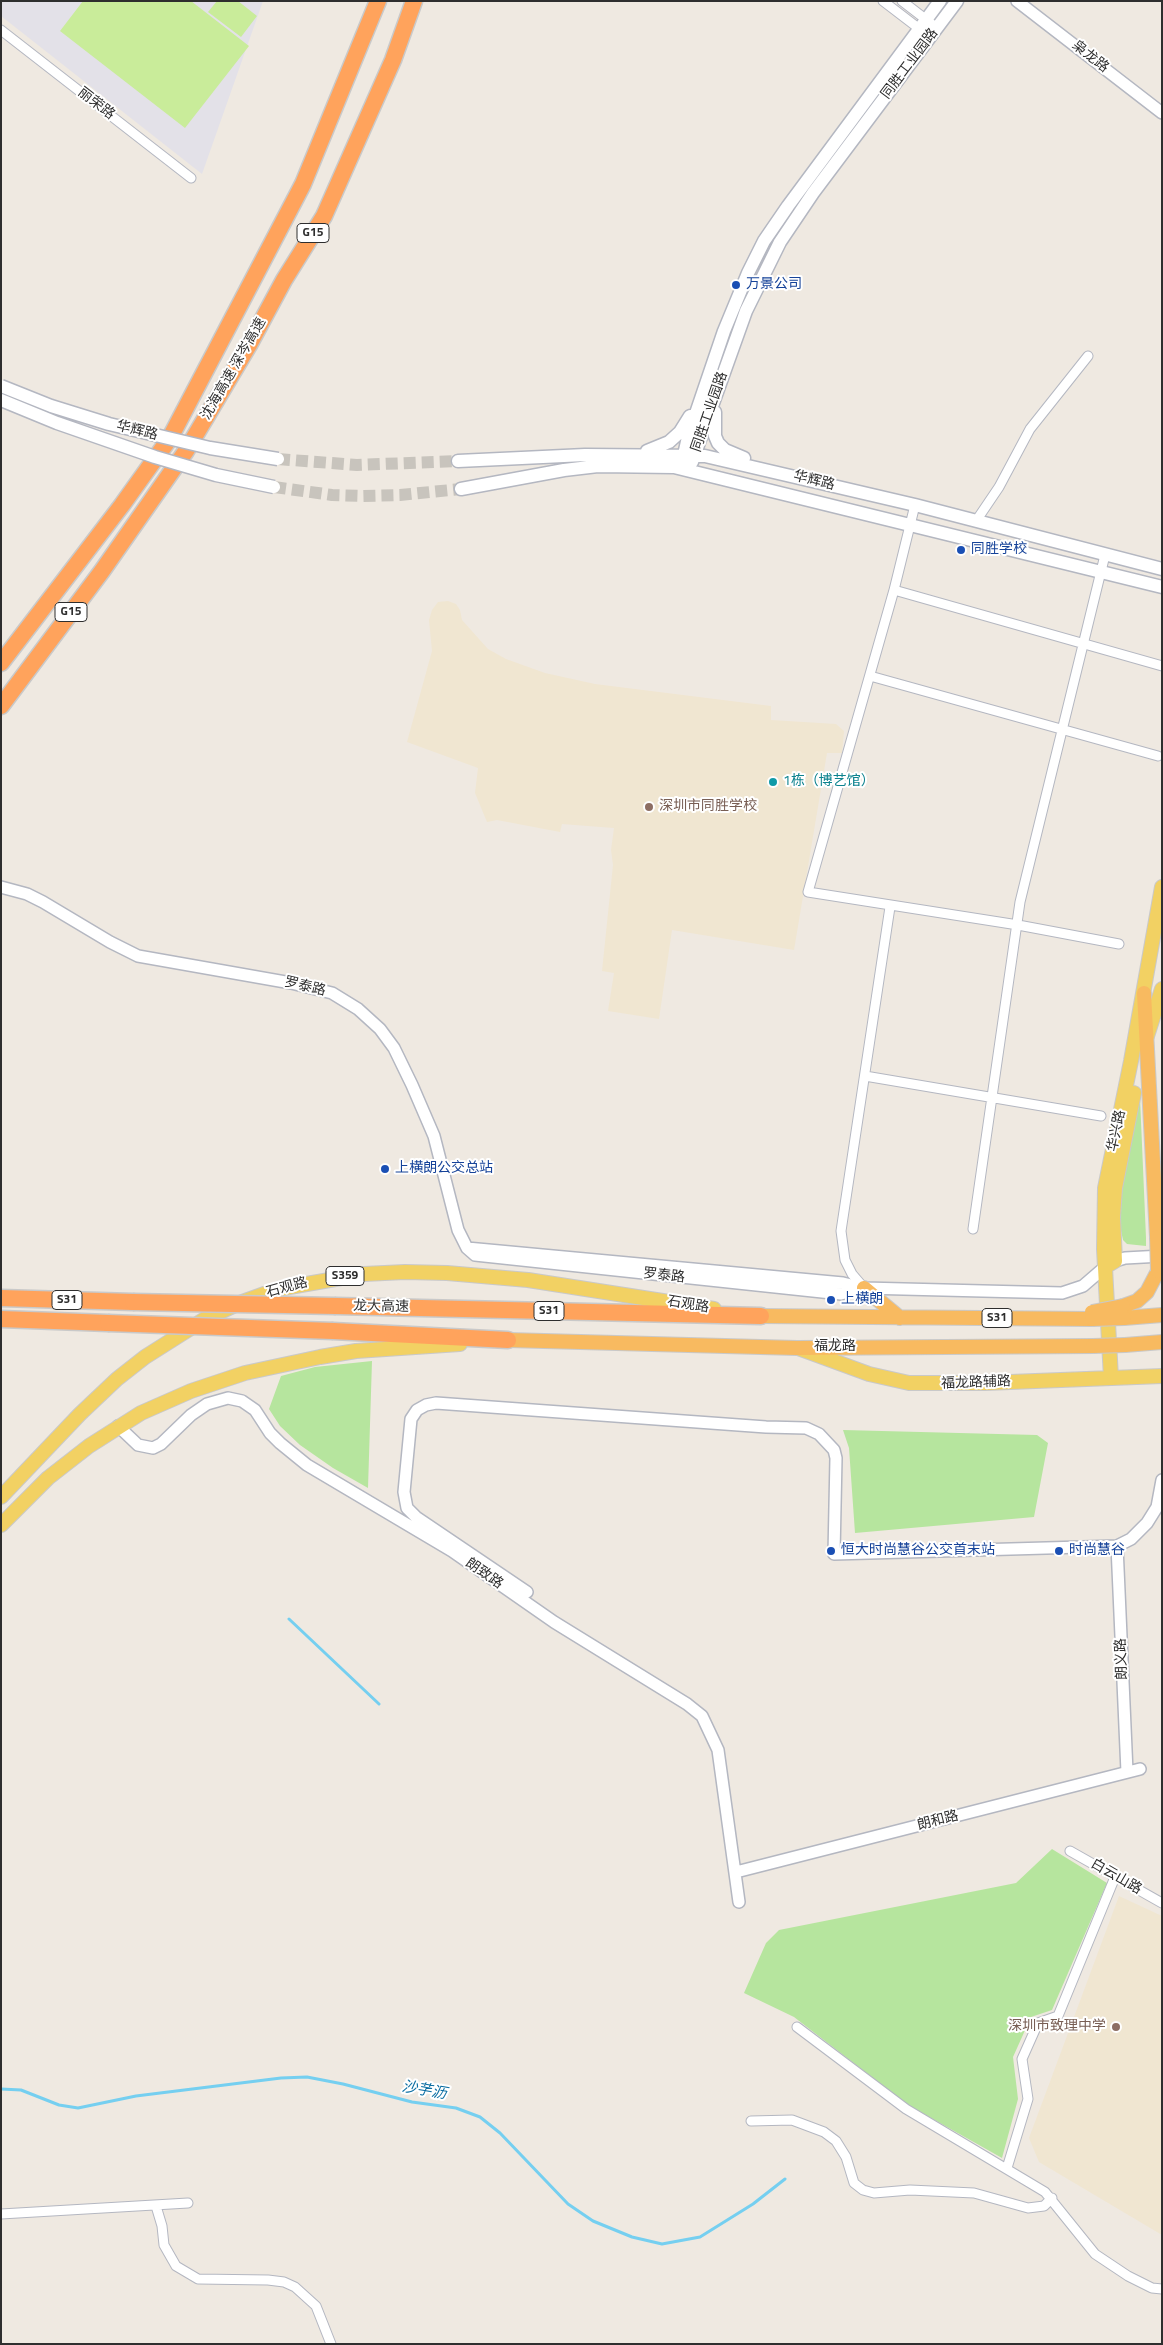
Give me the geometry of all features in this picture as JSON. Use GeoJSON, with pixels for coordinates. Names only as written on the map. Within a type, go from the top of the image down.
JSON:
{"type":"FeatureCollection","features":[{"type":"Feature","properties":{"kind":"highway","name":"沈海高速 深岑高速"},"geometry":{"type":"LineString","coordinates":[[1,663],[122,505],[170,438],[303,184],[378,1]]}},
{"type":"Feature","properties":{"kind":"highway","name":"沈海高速 深岑高速"},"geometry":{"type":"LineString","coordinates":[[1,706],[186,451],[324,216],[393,60],[414,1]]}},
{"type":"Feature","properties":{"kind":"highway"},"geometry":{"type":"LineString","coordinates":[[1123,1312],[1147,1292],[1158,1272],[1144,992]]}},
{"type":"Feature","properties":{"kind":"highway"},"geometry":{"type":"LineString","coordinates":[[864,1288],[900,1318]]}},
{"type":"Feature","properties":{"kind":"highway","name":"龙大高速"},"geometry":{"type":"LineString","coordinates":[[1,1298],[761,1316]]}},
{"type":"Feature","properties":{"kind":"highway","name":"S31"},"geometry":{"type":"LineString","coordinates":[[761,1316],[900,1318],[1061,1317],[1123,1312],[1162,1315]]}},
{"type":"Feature","properties":{"kind":"highway","name":"龙大高速"},"geometry":{"type":"LineString","coordinates":[[1,1319],[333,1331],[508,1340]]}},
{"type":"Feature","properties":{"kind":"highway","name":"福龙路"},"geometry":{"type":"LineString","coordinates":[[508,1340],[797,1348],[1093,1346],[1162,1342]]}},
{"type":"Feature","properties":{"kind":"main road","name":"同胜工业园路"},"geometry":{"type":"LineString","coordinates":[[687,470],[704,389],[740,291],[764,241],[940,1]]}},
{"type":"Feature","properties":{"kind":"main road","name":"同胜工业园路"},"geometry":{"type":"LineString","coordinates":[[690,455],[716,395],[746,311],[780,242],[813,193],[958,1]]}},
{"type":"Feature","properties":{"kind":"main road","name":"华辉路"},"geometry":{"type":"LineString","coordinates":[[1,386],[51,406],[109,424],[210,448],[278,460]]}},
{"type":"Feature","properties":{"kind":"main road"},"geometry":{"type":"LineString","coordinates":[[636,455],[662,446],[675,437],[684,426],[704,389]]}},
{"type":"Feature","properties":{"kind":"main road"},"geometry":{"type":"LineString","coordinates":[[716,395],[714,431],[718,443],[725,450],[768,470]]}},
{"type":"Feature","properties":{"kind":"main road","name":"华辉路"},"geometry":{"type":"LineString","coordinates":[[1,400],[57,423],[155,457],[223,477],[274,487]]}},
{"type":"Feature","properties":{"kind":"main road","name":"华辉路"},"geometry":{"type":"LineString","coordinates":[[458,461],[556,456],[636,455],[690,455],[718,458],[1162,569]]}},
{"type":"Feature","properties":{"kind":"main road","name":"华辉路"},"geometry":{"type":"LineString","coordinates":[[461,489],[552,472],[598,466],[660,466],[687,470],[1162,587]]}},
{"type":"Feature","properties":{"kind":"main road","name":"华兴路"},"geometry":{"type":"LineString","coordinates":[[1110,1264],[1103,1220],[1105,1188],[1144,992],[1162,887]]}},
{"type":"Feature","properties":{"kind":"main road","name":"华兴路"},"geometry":{"type":"LineString","coordinates":[[1112,1378],[1110,1264],[1115,1188],[1145,1040],[1162,989]]}},
{"type":"Feature","properties":{"kind":"main road","name":"石观路"},"geometry":{"type":"LineString","coordinates":[[1,1497],[86,1408],[116,1379],[145,1357],[205,1319],[242,1302],[278,1289],[364,1274],[446,1273],[528,1280],[761,1316]]}},
{"type":"Feature","properties":{"kind":"main road"},"geometry":{"type":"LineString","coordinates":[[1,1525],[48,1478],[118,1426],[166,1402],[244,1373],[356,1351],[508,1340]]}},
{"type":"Feature","properties":{"kind":"main road","name":"福龙路辅路"},"geometry":{"type":"LineString","coordinates":[[797,1348],[870,1374],[909,1383],[976,1384],[1162,1376]]}},
{"type":"Feature","properties":{"kind":"street"},"geometry":{"type":"LineString","coordinates":[[883,1],[934,32]]}},
{"type":"Feature","properties":{"kind":"street"},"geometry":{"type":"LineString","coordinates":[[902,1],[923,24]]}},
{"type":"Feature","properties":{"kind":"street","name":"枭龙路"},"geometry":{"type":"LineString","coordinates":[[1017,1],[1162,113]]}},
{"type":"Feature","properties":{"kind":"street","name":"丽荣路"},"geometry":{"type":"LineString","coordinates":[[1,30],[191,178]]}},
{"type":"Feature","properties":{"kind":"street"},"geometry":{"type":"LineString","coordinates":[[976,521],[998,487],[1030,429],[1088,356]]}},
{"type":"Feature","properties":{"kind":"street"},"geometry":{"type":"LineString","coordinates":[[915,506],[894,590],[808,892],[890,907],[1018,925],[1120,944]]}},
{"type":"Feature","properties":{"kind":"street"},"geometry":{"type":"LineString","coordinates":[[972,1229],[1020,902],[1105,555]]}},
{"type":"Feature","properties":{"kind":"street"},"geometry":{"type":"LineString","coordinates":[[894,590],[1162,666]]}},
{"type":"Feature","properties":{"kind":"street"},"geometry":{"type":"LineString","coordinates":[[870,676],[1158,756]]}},
{"type":"Feature","properties":{"kind":"street","name":"罗泰路"},"geometry":{"type":"LineString","coordinates":[[1,887],[27,894],[43,902],[110,942],[138,956],[291,983],[332,993],[358,1009],[394,1048],[412,1085],[434,1136],[458,1230],[467,1248],[842,1284],[864,1288],[1062,1293],[1083,1286],[1110,1264]]}},
{"type":"Feature","properties":{"kind":"street"},"geometry":{"type":"LineString","coordinates":[[864,1288],[852,1274],[845,1260],[841,1231],[890,907]]}},
{"type":"Feature","properties":{"kind":"street"},"geometry":{"type":"LineString","coordinates":[[865,1076],[1101,1116]]}},
{"type":"Feature","properties":{"kind":"street"},"geometry":{"type":"LineString","coordinates":[[1110,1264],[1125,1258],[1162,1256]]}},
{"type":"Feature","properties":{"kind":"street","name":"朗致路"},"geometry":{"type":"LineString","coordinates":[[118,1426],[138,1445],[152,1448],[161,1444],[191,1415],[208,1404],[228,1398],[242,1401],[255,1410],[270,1433],[280,1443],[307,1465],[452,1551],[554,1622],[687,1704],[702,1716],[718,1750],[739,1902]]}},
{"type":"Feature","properties":{"kind":"street"},"geometry":{"type":"LineString","coordinates":[[527,1592],[416,1517],[407,1508],[404,1492],[411,1420],[417,1410],[426,1405],[436,1403],[766,1427],[806,1428],[819,1434],[834,1450],[836,1458],[834,1554],[1117,1546],[1131,1539],[1147,1523],[1157,1507],[1162,1480]]}},
{"type":"Feature","properties":{"kind":"street","name":"朗义路"},"geometry":{"type":"LineString","coordinates":[[1117,1546],[1127,1772]]}},
{"type":"Feature","properties":{"kind":"street","name":"朗和路"},"geometry":{"type":"LineString","coordinates":[[736,1872],[1072,1788],[1140,1768]]}},
{"type":"Feature","properties":{"kind":"street","name":"白云山路"},"geometry":{"type":"LineString","coordinates":[[1070,1851],[1162,1903]]}},
{"type":"Feature","properties":{"kind":"street"},"geometry":{"type":"LineString","coordinates":[[1007,2168],[1028,2099],[1022,2059],[1038,2023],[1058,2016],[1115,1877]]}},
{"type":"Feature","properties":{"kind":"street"},"geometry":{"type":"LineString","coordinates":[[797,2027],[906,2109],[1007,2168],[1052,2198],[1095,2254],[1128,2276],[1152,2288],[1162,2289]]}},
{"type":"Feature","properties":{"kind":"street"},"geometry":{"type":"LineString","coordinates":[[752,2121],[792,2120],[824,2132],[836,2141],[841,2149],[854,2183],[863,2190],[874,2193],[910,2190],[974,2193],[1028,2208],[1044,2206],[1052,2198]]}},
{"type":"Feature","properties":{"kind":"street"},"geometry":{"type":"LineString","coordinates":[[1,2214],[188,2203]]}},
{"type":"Feature","properties":{"kind":"street"},"geometry":{"type":"LineString","coordinates":[[156,2206],[159,2213],[164,2245],[176,2266],[198,2279],[268,2280],[284,2282],[295,2287],[316,2306],[331,2344]]}},
{"type":"Feature","properties":{"kind":"shaded area"},"geometry":{"type":"Polygon","coordinates":[[[1,1],[263,1],[202,174],[1,16],[1,1]]]}},
{"type":"Feature","properties":{"kind":"shaded area","name":"深圳市同胜学校"},"geometry":{"type":"Polygon","coordinates":[[[448,601],[456,604],[460,610],[462,620],[488,649],[506,659],[545,673],[595,684],[771,706],[771,720],[836,724],[844,731],[842,753],[827,753],[794,950],[672,930],[659,1019],[608,1011],[614,973],[602,971],[613,865],[611,850],[614,828],[562,824],[560,832],[497,820],[487,822],[475,793],[478,768],[407,742],[432,651],[429,620],[432,610],[438,602],[448,601]]]}},
{"type":"Feature","properties":{"kind":"shaded area","name":"深圳市致理中学"},"geometry":{"type":"Polygon","coordinates":[[[1119,1896],[1162,1916],[1162,2235],[1039,2162],[1029,2138],[1119,1896]]]}},
{"type":"Feature","properties":{"kind":"green space"},"geometry":{"type":"Polygon","coordinates":[[[83,1],[191,1],[249,46],[185,128],[60,31],[83,1]]]}},
{"type":"Feature","properties":{"kind":"green space"},"geometry":{"type":"Polygon","coordinates":[[[217,1],[238,1],[257,16],[241,37],[208,12],[217,1]]]}},
{"type":"Feature","properties":{"kind":"green space"},"geometry":{"type":"Polygon","coordinates":[[[1140,1098],[1146,1246],[1127,1244],[1123,1240],[1120,1226],[1120,1199],[1140,1098]]]}},
{"type":"Feature","properties":{"kind":"green space"},"geometry":{"type":"Polygon","coordinates":[[[372,1361],[368,1488],[333,1468],[300,1445],[280,1426],[269,1409],[281,1376],[315,1367],[372,1361]]]}},
{"type":"Feature","properties":{"kind":"green space"},"geometry":{"type":"Polygon","coordinates":[[[843,1430],[1037,1435],[1048,1443],[1034,1517],[855,1533],[849,1448],[843,1430]]]}},
{"type":"Feature","properties":{"kind":"green space"},"geometry":{"type":"Polygon","coordinates":[[[1052,1849],[1107,1883],[1052,2010],[1031,2017],[1013,2057],[1018,2099],[1002,2158],[908,2105],[794,2017],[744,1993],[766,1943],[779,1930],[1016,1883],[1052,1849]]]}},
{"type":"Feature","properties":{"kind":"waterway"},"geometry":{"type":"LineString","coordinates":[[289,1619],[379,1704]]}},
{"type":"Feature","properties":{"kind":"waterway","name":"沙芋沥"},"geometry":{"type":"LineString","coordinates":[[1,2089],[21,2090],[59,2105],[78,2108],[136,2096],[281,2078],[307,2077],[343,2084],[412,2102],[456,2108],[480,2117],[500,2133],[568,2204],[593,2221],[632,2237],[662,2244],[700,2237],[753,2204],[785,2179]]}},
{"type":"Feature","properties":{"kind":"tunnel"},"geometry":{"type":"LineString","coordinates":[[278,459],[357,465],[458,461]]}},
{"type":"Feature","properties":{"kind":"tunnel"},"geometry":{"type":"LineString","coordinates":[[274,487],[332,495],[363,496],[400,495],[461,489]]}},
{"type":"Feature","properties":{"kind":"place","name":"万景公司"},"geometry":{"type":"Point","coordinates":[736,285]}},
{"type":"Feature","properties":{"kind":"place","name":"同胜学校"},"geometry":{"type":"Point","coordinates":[961,550]}},
{"type":"Feature","properties":{"kind":"place","name":"1栋（博艺馆）"},"geometry":{"type":"Point","coordinates":[773,782]}},
{"type":"Feature","properties":{"kind":"place","name":"深圳市同胜学校"},"geometry":{"type":"Point","coordinates":[649,807]}},
{"type":"Feature","properties":{"kind":"place","name":"上横朗公交总站"},"geometry":{"type":"Point","coordinates":[385,1169]}},
{"type":"Feature","properties":{"kind":"place","name":"上横朗"},"geometry":{"type":"Point","coordinates":[831,1300]}},
{"type":"Feature","properties":{"kind":"place","name":"恒大时尚慧谷公交首末站"},"geometry":{"type":"Point","coordinates":[831,1551]}},
{"type":"Feature","properties":{"kind":"place","name":"时尚慧谷"},"geometry":{"type":"Point","coordinates":[1059,1551]}},
{"type":"Feature","properties":{"kind":"place","name":"深圳市致理中学"},"geometry":{"type":"Point","coordinates":[1116,2027]}}]}
